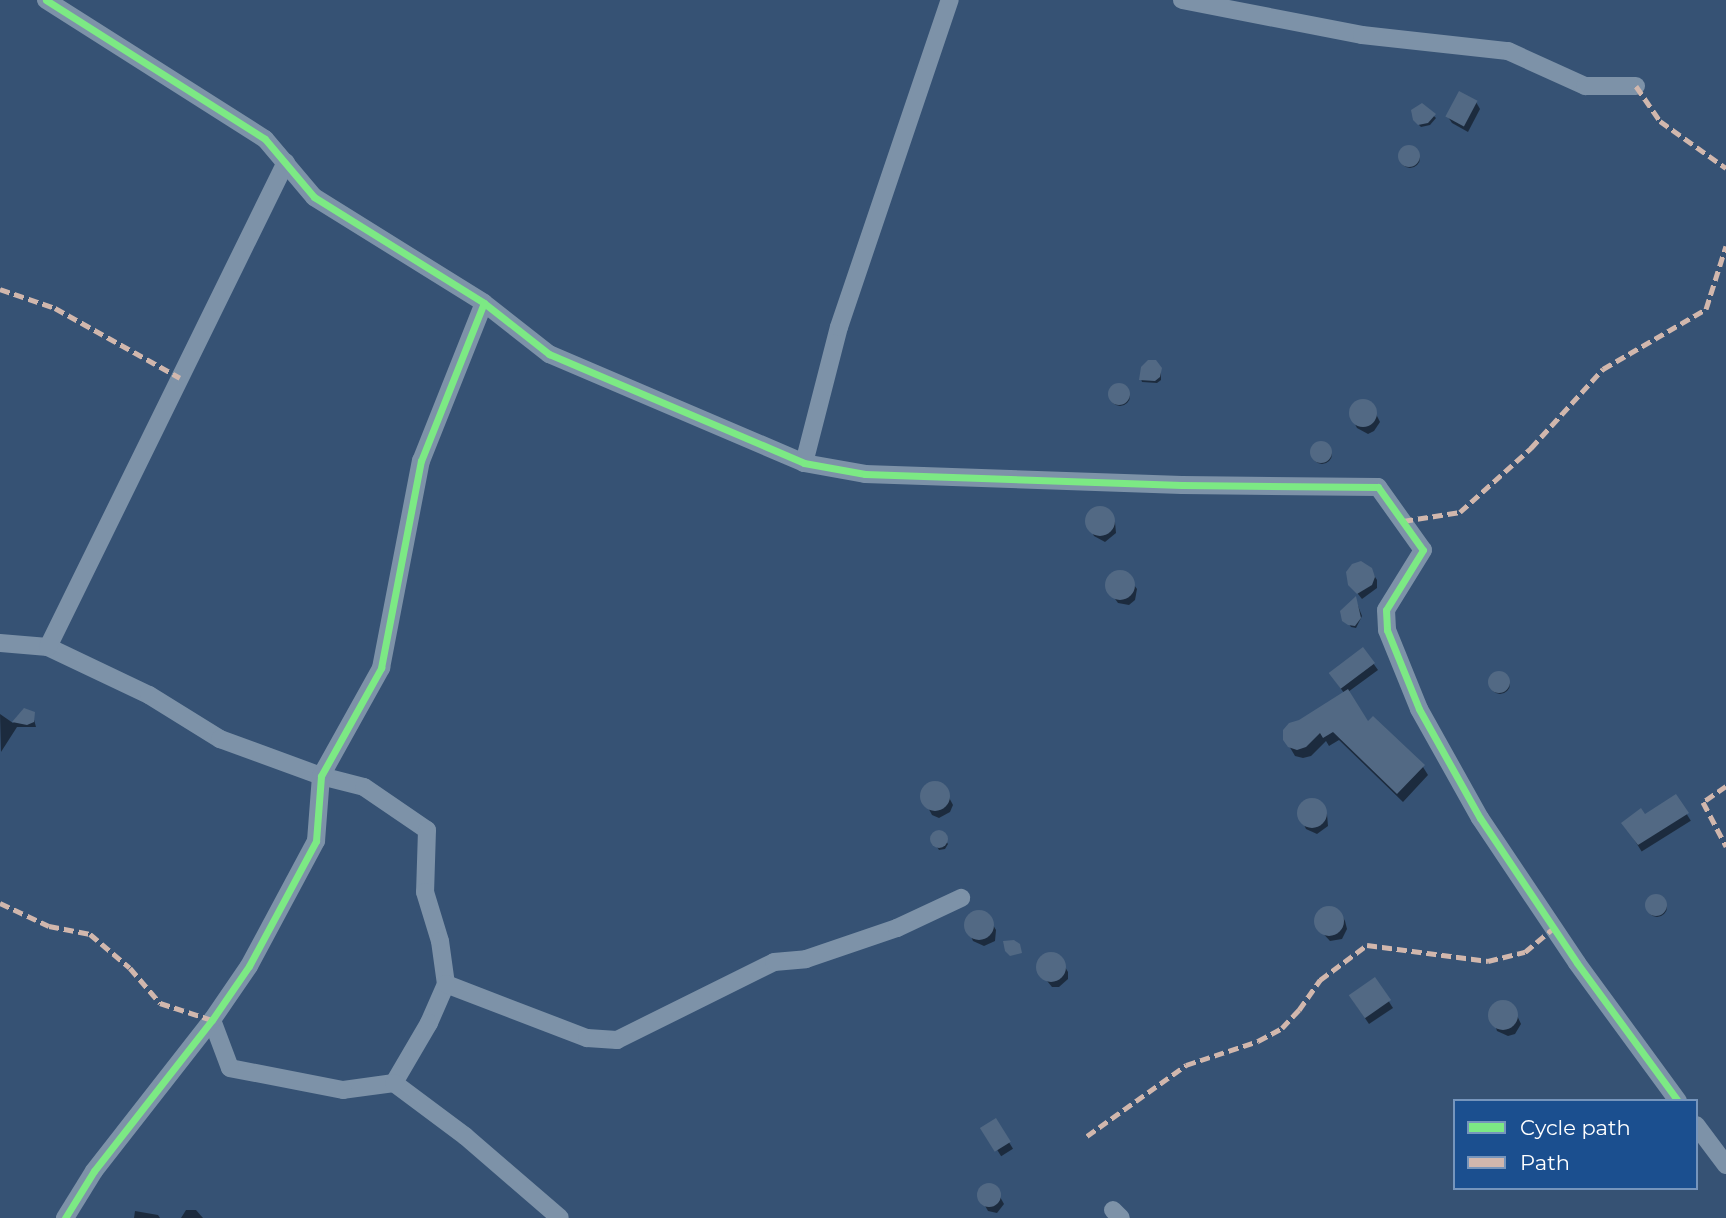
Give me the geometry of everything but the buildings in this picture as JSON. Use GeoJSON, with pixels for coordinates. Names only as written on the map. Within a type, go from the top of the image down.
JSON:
{"type":"FeatureCollection","features":[{"type":"Feature","properties":{"kind":"street"},"geometry":{"type":"LineString","coordinates":[[46,0],[265,139],[314,197],[484,303],[550,354],[804,463],[865,474],[1182,485],[1378,487],[1423,550],[1386,610],[1387,631],[1419,709],[1480,818],[1577,963],[1677,1099]]}},
{"type":"Feature","properties":{"kind":"street"},"geometry":{"type":"LineString","coordinates":[[804,463],[839,327],[950,0]]}},
{"type":"Feature","properties":{"kind":"street"},"geometry":{"type":"LineString","coordinates":[[1182,0],[1362,35],[1508,51],[1585,86],[1636,86]]}},
{"type":"Feature","properties":{"kind":"street"},"geometry":{"type":"LineString","coordinates":[[48,646],[286,162]]}},
{"type":"Feature","properties":{"kind":"street"},"geometry":{"type":"LineString","coordinates":[[65,1218],[94,1171],[212,1020],[249,966],[316,841],[321,776],[381,668],[421,461],[484,303]]}},
{"type":"Feature","properties":{"kind":"street"},"geometry":{"type":"LineString","coordinates":[[0,643],[48,646],[149,695],[220,739],[321,776],[364,787],[427,831],[425,892],[440,941],[446,984],[429,1023],[394,1083]]}},
{"type":"Feature","properties":{"kind":"street"},"geometry":{"type":"LineString","coordinates":[[446,984],[587,1038],[617,1040],[774,961],[806,959],[897,928],[961,898]]}},
{"type":"Feature","properties":{"kind":"street"},"geometry":{"type":"LineString","coordinates":[[212,1020],[230,1068],[343,1090],[394,1083],[465,1136],[560,1218]]}},
{"type":"Feature","properties":{"kind":"street"},"geometry":{"type":"LineString","coordinates":[[1698,1128],[1726,1165]]}},
{"type":"Feature","properties":{"kind":"marked path"},"geometry":{"type":"LineString","coordinates":[[1636,86],[1660,121],[1726,168]]}},
{"type":"Feature","properties":{"kind":"marked path"},"geometry":{"type":"LineString","coordinates":[[1403,521],[1460,512],[1531,448],[1603,369],[1706,309],[1726,246]]}},
{"type":"Feature","properties":{"kind":"marked path"},"geometry":{"type":"LineString","coordinates":[[0,289],[55,308],[180,378]]}},
{"type":"Feature","properties":{"kind":"marked path"},"geometry":{"type":"LineString","coordinates":[[1726,786],[1703,802],[1726,846]]}},
{"type":"Feature","properties":{"kind":"marked path"},"geometry":{"type":"LineString","coordinates":[[0,903],[49,926],[90,934],[130,968],[160,1003],[212,1020]]}},
{"type":"Feature","properties":{"kind":"marked path"},"geometry":{"type":"LineString","coordinates":[[1087,1136],[1186,1065],[1258,1041],[1282,1028],[1299,1010],[1320,980],[1367,945],[1488,961],[1525,952],[1554,928]]}},
{"type":"Feature","properties":{"kind":"cycle path"},"geometry":{"type":"LineString","coordinates":[[46,0],[265,139],[314,197],[484,303],[549,354],[804,463],[865,474],[1182,485],[1378,487],[1423,550],[1386,610],[1387,630],[1419,709],[1480,818],[1577,963],[1677,1099]]}},
{"type":"Feature","properties":{"kind":"cycle path"},"geometry":{"type":"LineString","coordinates":[[65,1218],[94,1171],[212,1020],[249,966],[316,841],[321,776],[381,668],[421,461],[484,303]]}}]}
